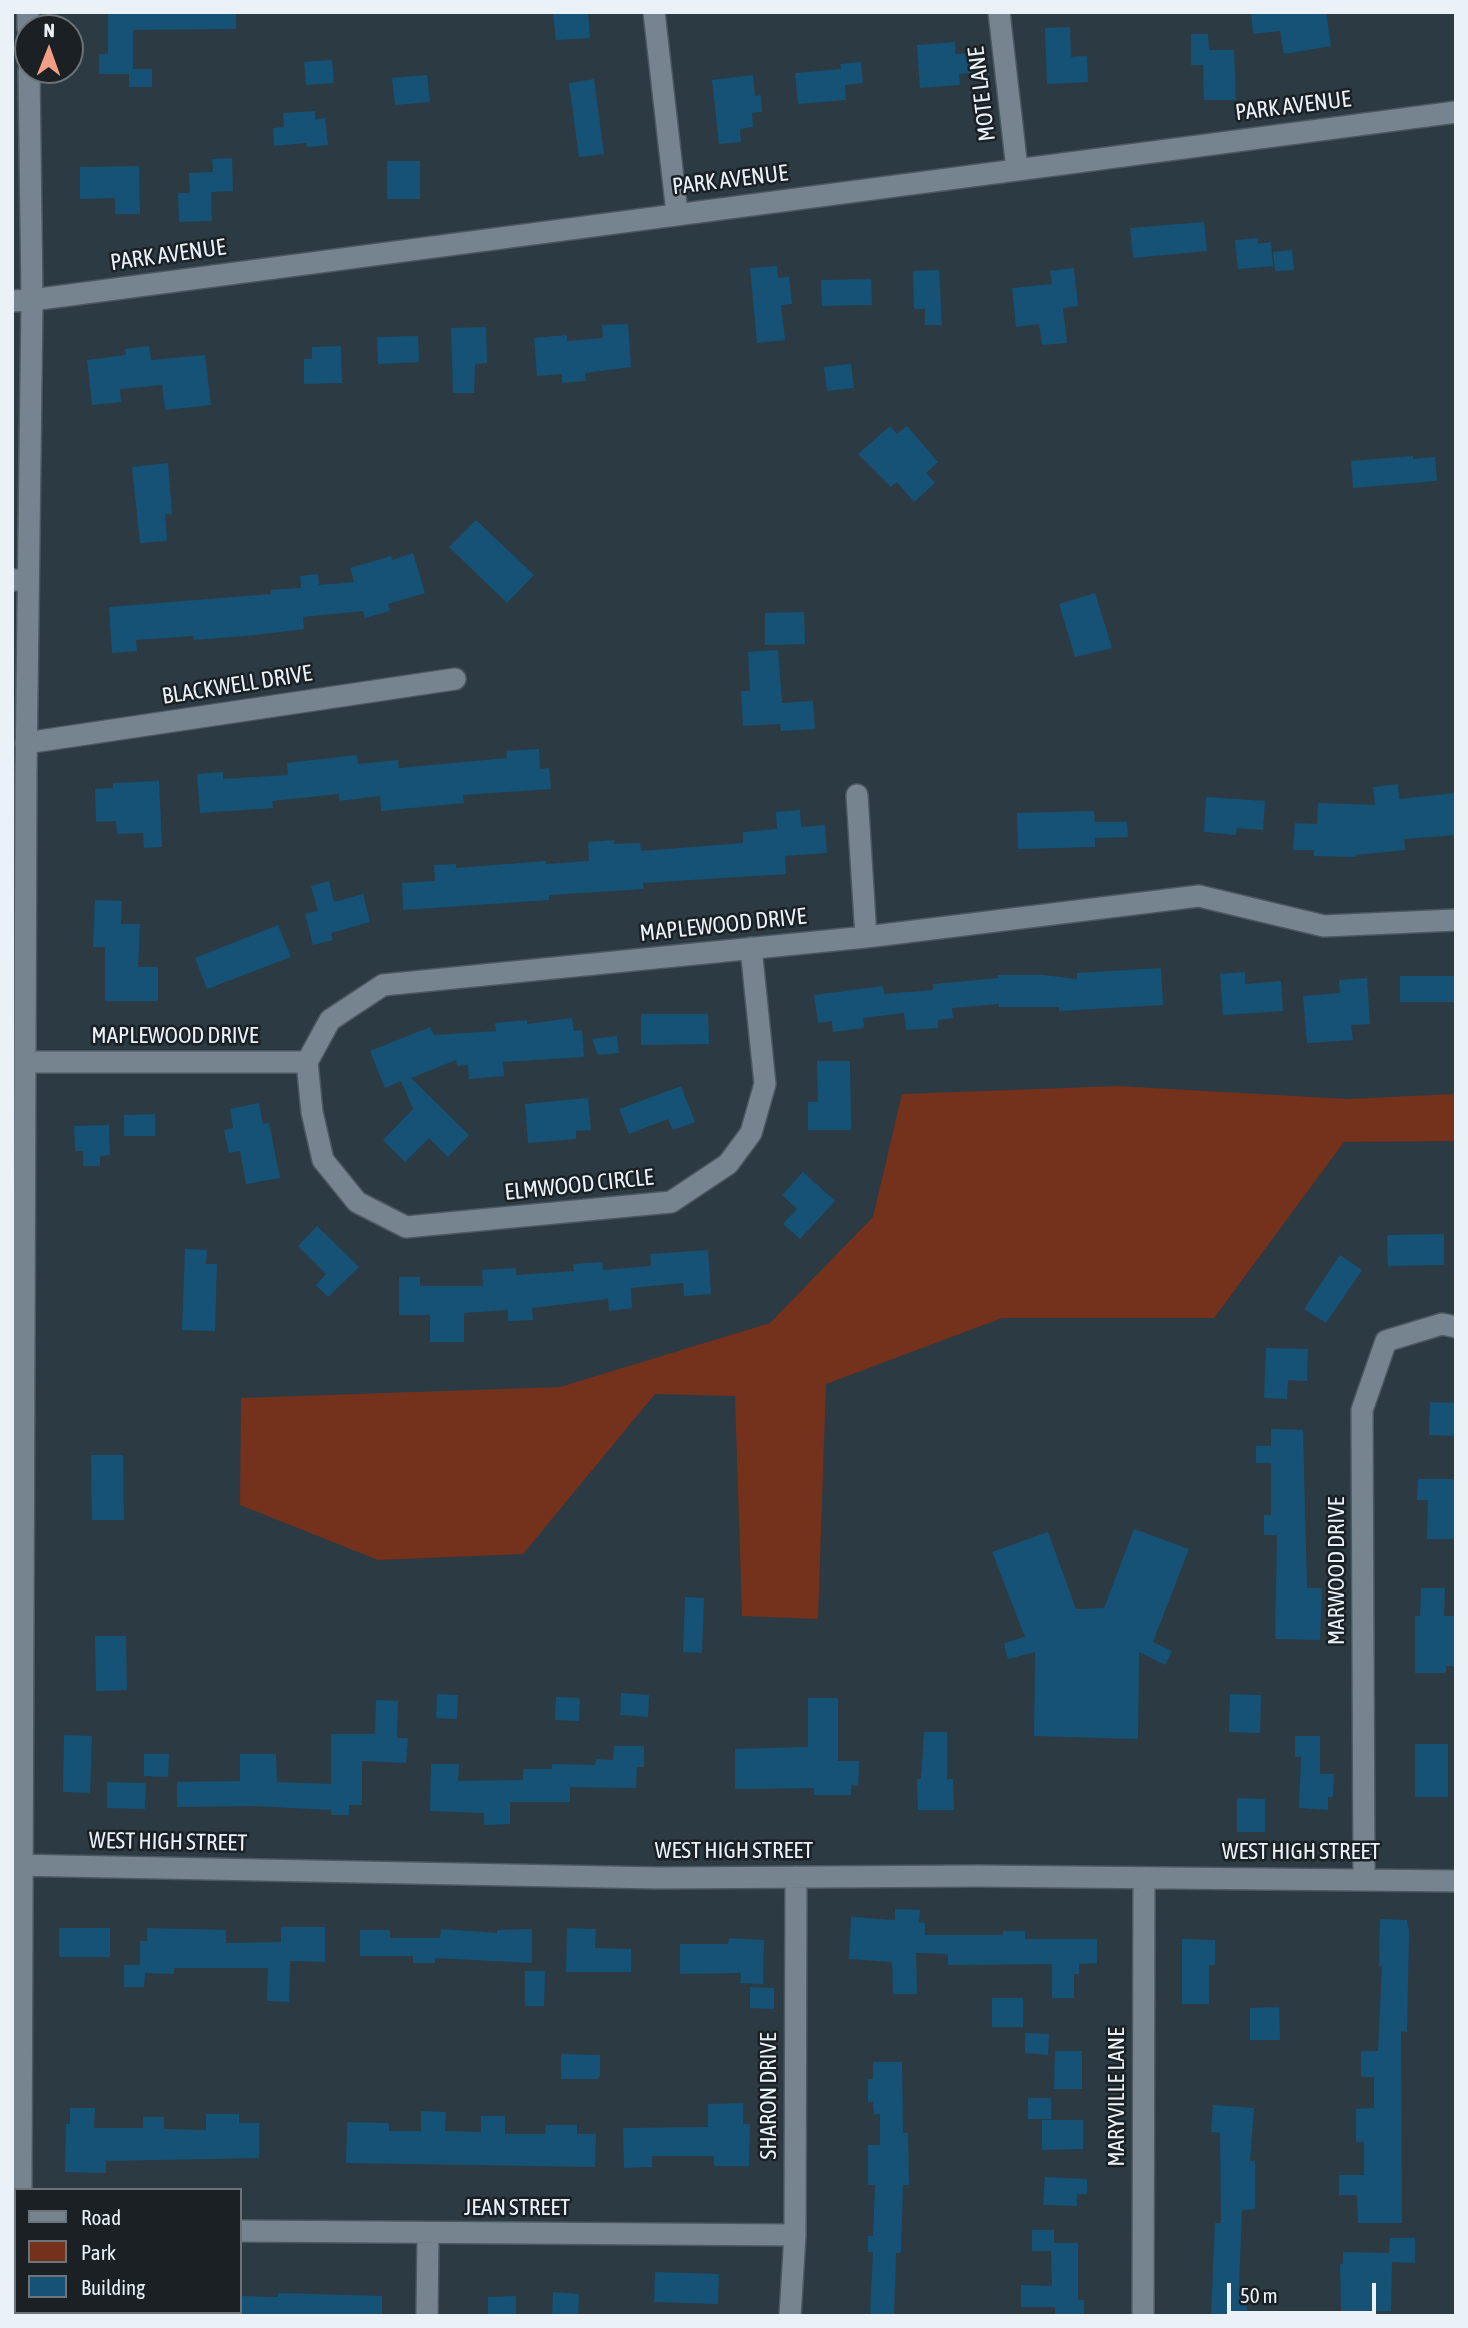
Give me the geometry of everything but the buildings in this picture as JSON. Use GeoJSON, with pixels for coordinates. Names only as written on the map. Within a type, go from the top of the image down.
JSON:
{"type":"FeatureCollection","features":[{"type":"Feature","properties":{"kind":"street"},"geometry":{"type":"LineString","coordinates":[[654,12],[677,213]]}},
{"type":"Feature","properties":{"kind":"street","name":"MOTE LANE"},"geometry":{"type":"LineString","coordinates":[[999,12],[1017,169]]}},
{"type":"Feature","properties":{"kind":"street"},"geometry":{"type":"LineString","coordinates":[[21,2188],[17,1865],[19,1280],[26,1062],[19,946],[26,743],[20,580],[22,300],[29,84]]}},
{"type":"Feature","properties":{"kind":"street","name":"PARK AVENUE"},"geometry":{"type":"LineString","coordinates":[[22,300],[1456,112]]}},
{"type":"Feature","properties":{"kind":"street","name":"BLACKWELL DRIVE"},"geometry":{"type":"LineString","coordinates":[[26,743],[456,679]]}},
{"type":"Feature","properties":{"kind":"street"},"geometry":{"type":"LineString","coordinates":[[857,796],[866,937]]}},
{"type":"Feature","properties":{"kind":"street","name":"MAPLEWOOD DRIVE"},"geometry":{"type":"LineString","coordinates":[[26,1062],[307,1062],[330,1020],[383,985],[866,937],[1199,896],[1324,926],[1456,920]]}},
{"type":"Feature","properties":{"kind":"street","name":"ELMWOOD CIRCLE"},"geometry":{"type":"LineString","coordinates":[[307,1062],[312,1112],[323,1160],[357,1202],[406,1227],[671,1202],[728,1164],[751,1133],[765,1084],[751,948]]}},
{"type":"Feature","properties":{"kind":"street","name":"MARWOOD DRIVE"},"geometry":{"type":"LineString","coordinates":[[1364,1878],[1362,1410],[1386,1341],[1442,1324],[1456,1327]]}},
{"type":"Feature","properties":{"kind":"street","name":"WEST HIGH STREET"},"geometry":{"type":"LineString","coordinates":[[17,1865],[645,1877],[1364,1878],[1456,1881]]}},
{"type":"Feature","properties":{"kind":"street","name":"SHARON DRIVE"},"geometry":{"type":"LineString","coordinates":[[790,2316],[795,2235],[796,1877]]}},
{"type":"Feature","properties":{"kind":"street","name":"MARYVILLE LANE"},"geometry":{"type":"LineString","coordinates":[[1143,2316],[1144,1878]]}},
{"type":"Feature","properties":{"kind":"street","name":"JEAN STREET"},"geometry":{"type":"LineString","coordinates":[[242,2231],[795,2235]]}},
{"type":"Feature","properties":{"kind":"street"},"geometry":{"type":"LineString","coordinates":[[427,2316],[428,2234]]}},
{"type":"Feature","properties":{"kind":"green space"},"geometry":{"type":"Polygon","coordinates":[[[1118,1086],[1347,1099],[1456,1094],[1456,1141],[1344,1142],[1214,1318],[1002,1318],[826,1384],[818,1619],[742,1616],[735,1396],[655,1394],[523,1554],[378,1560],[240,1505],[241,1398],[560,1387],[770,1323],[873,1217],[902,1094],[1118,1086]]]}}]}
